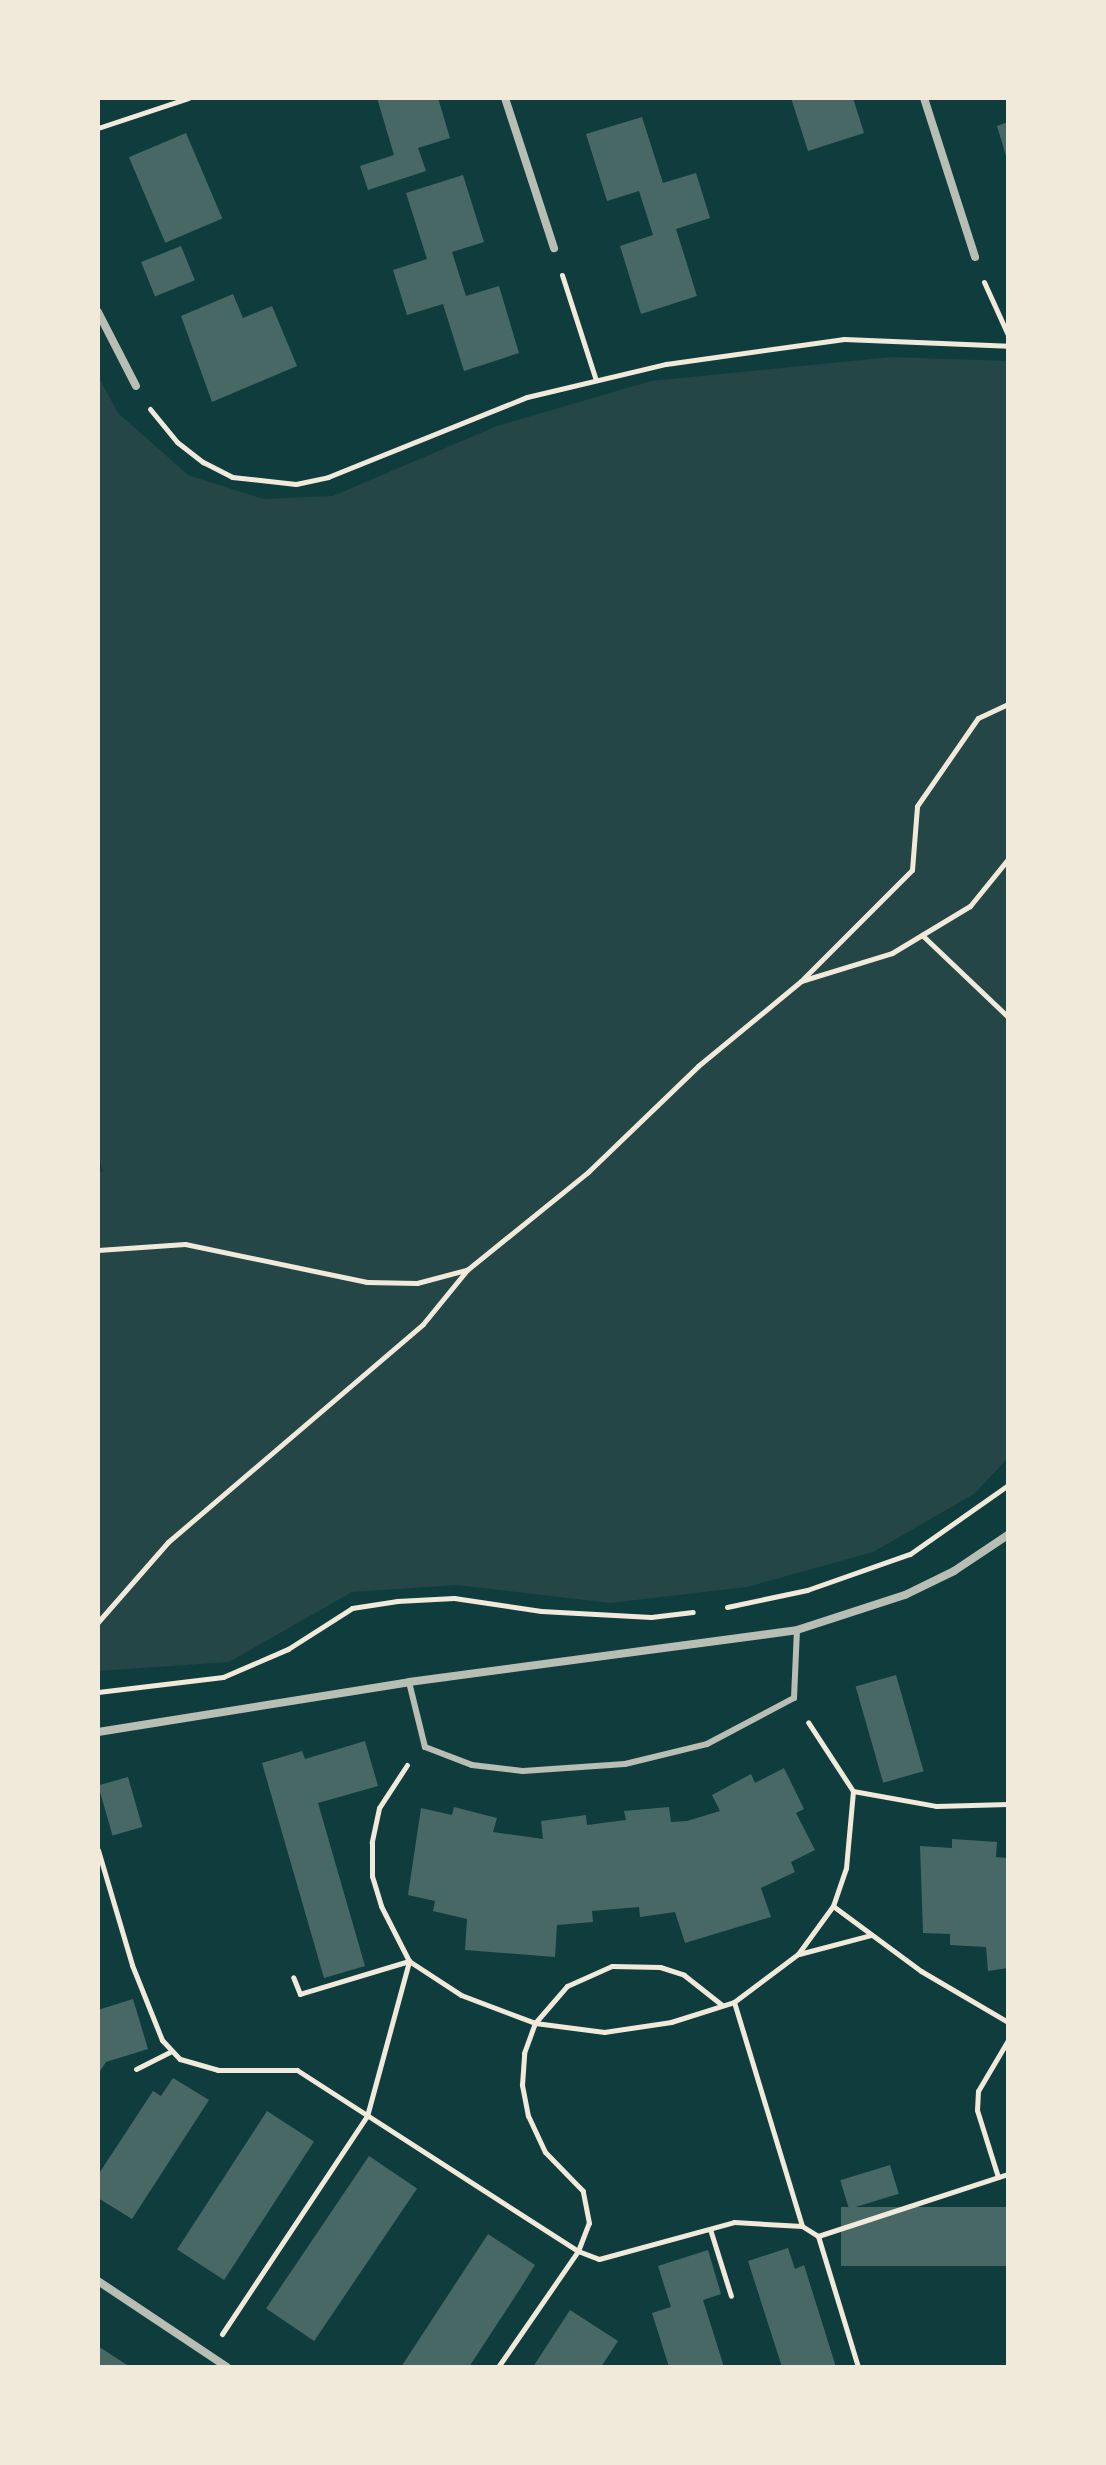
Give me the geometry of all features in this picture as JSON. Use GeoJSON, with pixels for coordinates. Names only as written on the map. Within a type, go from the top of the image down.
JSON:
{"type":"FeatureCollection","features":[{"type":"Feature","properties":{"kind":"street"},"geometry":{"type":"LineString","coordinates":[[505,98],[554,248]]}},
{"type":"Feature","properties":{"kind":"street"},"geometry":{"type":"LineString","coordinates":[[924,98],[975,257]]}},
{"type":"Feature","properties":{"kind":"street"},"geometry":{"type":"LineString","coordinates":[[98,312],[136,386]]}},
{"type":"Feature","properties":{"kind":"street"},"geometry":{"type":"LineString","coordinates":[[98,1732],[409,1682],[797,1630],[905,1595],[954,1571],[1008,1535]]}},
{"type":"Feature","properties":{"kind":"street"},"geometry":{"type":"LineString","coordinates":[[98,2281],[227,2367]]}},
{"type":"Feature","properties":{"kind":"lane"},"geometry":{"type":"LineString","coordinates":[[409,1682],[425,1747],[472,1765],[523,1771],[625,1764],[707,1744],[794,1698],[797,1630]]}},
{"type":"Feature","properties":{"kind":"path"},"geometry":{"type":"LineString","coordinates":[[98,128],[188,98]]}},
{"type":"Feature","properties":{"kind":"path"},"geometry":{"type":"LineString","coordinates":[[554,248],[596,380]]}},
{"type":"Feature","properties":{"kind":"path"},"geometry":{"type":"LineString","coordinates":[[975,257],[1008,335]]}},
{"type":"Feature","properties":{"kind":"path"},"geometry":{"type":"LineString","coordinates":[[136,386],[157,420],[203,462],[232,477],[296,484],[328,477],[527,397],[666,364],[844,339],[1008,346]]}},
{"type":"Feature","properties":{"kind":"path"},"geometry":{"type":"LineString","coordinates":[[98,1622],[168,1542],[423,1324],[467,1270],[588,1172],[698,1066],[801,981],[912,870],[917,806],[978,718],[1008,704]]}},
{"type":"Feature","properties":{"kind":"path"},"geometry":{"type":"LineString","coordinates":[[801,981],[892,953],[970,906],[1008,859]]}},
{"type":"Feature","properties":{"kind":"path"},"geometry":{"type":"LineString","coordinates":[[922,935],[1008,1017]]}},
{"type":"Feature","properties":{"kind":"path"},"geometry":{"type":"LineString","coordinates":[[98,1250],[185,1244],[367,1282],[417,1283],[467,1270]]}},
{"type":"Feature","properties":{"kind":"path"},"geometry":{"type":"LineString","coordinates":[[712,1609],[807,1590],[910,1554],[1008,1485]]}},
{"type":"Feature","properties":{"kind":"path"},"geometry":{"type":"LineString","coordinates":[[98,1692],[223,1677],[288,1649],[352,1608],[397,1601],[454,1598],[541,1611],[651,1617],[697,1611]]}},
{"type":"Feature","properties":{"kind":"path"},"geometry":{"type":"LineString","coordinates":[[425,1747],[395,1778],[379,1808],[372,1842],[372,1876],[381,1906],[409,1961],[461,1995],[535,2023],[604,2032],[671,2022],[734,2002],[798,1954],[833,1906],[846,1868],[853,1791],[794,1698]]}},
{"type":"Feature","properties":{"kind":"path"},"geometry":{"type":"LineString","coordinates":[[853,1791],[936,1806],[1008,1804]]}},
{"type":"Feature","properties":{"kind":"path"},"geometry":{"type":"LineString","coordinates":[[98,1850],[132,1965],[162,2040],[180,2059],[218,2070],[297,2070],[578,2251],[599,2259],[734,2222],[802,2226],[818,2236],[858,2367]]}},
{"type":"Feature","properties":{"kind":"path"},"geometry":{"type":"LineString","coordinates":[[833,1906],[921,1971],[1008,2022]]}},
{"type":"Feature","properties":{"kind":"path"},"geometry":{"type":"LineString","coordinates":[[798,1954],[872,1934]]}},
{"type":"Feature","properties":{"kind":"path"},"geometry":{"type":"LineString","coordinates":[[293,1977],[300,1994],[409,1961]]}},
{"type":"Feature","properties":{"kind":"path"},"geometry":{"type":"LineString","coordinates":[[208,2355],[367,2116],[409,1961]]}},
{"type":"Feature","properties":{"kind":"path"},"geometry":{"type":"LineString","coordinates":[[498,2367],[578,2251],[589,2223],[583,2191],[545,2152],[522,2085],[524,2053],[535,2023],[549,2003],[588,1974],[636,1964],[684,1975],[722,2006]]}},
{"type":"Feature","properties":{"kind":"path"},"geometry":{"type":"LineString","coordinates":[[734,2002],[802,2226]]}},
{"type":"Feature","properties":{"kind":"path"},"geometry":{"type":"LineString","coordinates":[[998,2177],[977,2110],[978,2091],[1008,2040]]}},
{"type":"Feature","properties":{"kind":"path"},"geometry":{"type":"LineString","coordinates":[[136,2069],[172,2051]]}},
{"type":"Feature","properties":{"kind":"path"},"geometry":{"type":"LineString","coordinates":[[818,2236],[1008,2174]]}},
{"type":"Feature","properties":{"kind":"path"},"geometry":{"type":"LineString","coordinates":[[710,2229],[731,2296]]}},
{"type":"Feature","properties":{"kind":"shaded area"},"geometry":{"type":"Polygon","coordinates":[[[892,357],[1008,361],[1008,1458],[974,1494],[873,1552],[747,1587],[610,1603],[457,1585],[352,1592],[229,1662],[98,1671],[98,1172],[103,1172],[98,1154],[98,376],[118,413],[188,475],[263,499],[333,496],[497,426],[651,381],[892,357]]]}},
{"type":"Feature","properties":{"kind":"building"},"geometry":{"type":"Polygon","coordinates":[[[377,98],[438,98],[450,138],[418,148],[426,171],[368,190],[360,166],[394,155],[377,98]]]}},
{"type":"Feature","properties":{"kind":"building"},"geometry":{"type":"Polygon","coordinates":[[[791,98],[853,98],[864,133],[808,151],[791,98]]]}},
{"type":"Feature","properties":{"kind":"building"},"geometry":{"type":"Polygon","coordinates":[[[642,117],[663,183],[696,173],[710,218],[676,229],[697,296],[641,314],[620,246],[653,235],[639,191],[607,201],[586,134],[642,117]]]}},
{"type":"Feature","properties":{"kind":"building"},"geometry":{"type":"Polygon","coordinates":[[[1008,122],[1008,158],[1007,159],[997,126],[1008,122]]]}},
{"type":"Feature","properties":{"kind":"building"},"geometry":{"type":"Polygon","coordinates":[[[186,133],[222,219],[165,243],[129,157],[186,133]]]}},
{"type":"Feature","properties":{"kind":"building"},"geometry":{"type":"Polygon","coordinates":[[[463,175],[484,242],[452,252],[466,296],[499,286],[519,353],[464,371],[443,304],[407,315],[393,270],[427,259],[406,193],[463,175]]]}},
{"type":"Feature","properties":{"kind":"building"},"geometry":{"type":"Polygon","coordinates":[[[181,246],[195,280],[155,296],[141,262],[181,246]]]}},
{"type":"Feature","properties":{"kind":"building"},"geometry":{"type":"Polygon","coordinates":[[[233,294],[243,318],[272,306],[297,366],[212,402],[181,316],[233,294]]]}},
{"type":"Feature","properties":{"kind":"building"},"geometry":{"type":"Polygon","coordinates":[[[896,1675],[924,1771],[883,1783],[856,1687],[896,1675]]]}},
{"type":"Feature","properties":{"kind":"building"},"geometry":{"type":"Polygon","coordinates":[[[365,1741],[378,1786],[318,1803],[365,1966],[324,1978],[262,1763],[302,1751],[305,1759],[365,1741]]]}},
{"type":"Feature","properties":{"kind":"building"},"geometry":{"type":"Polygon","coordinates":[[[784,1768],[804,1809],[796,1813],[815,1850],[791,1862],[795,1872],[761,1888],[771,1917],[685,1943],[675,1912],[640,1917],[639,1907],[592,1911],[593,1922],[557,1925],[555,1957],[465,1950],[467,1919],[433,1911],[435,1901],[408,1895],[421,1808],[452,1815],[454,1807],[497,1818],[493,1832],[543,1839],[541,1821],[586,1815],[587,1825],[626,1820],[624,1811],[669,1807],[671,1822],[687,1821],[720,1811],[712,1795],[751,1774],[755,1783],[784,1768]]]}},
{"type":"Feature","properties":{"kind":"building"},"geometry":{"type":"Polygon","coordinates":[[[128,1777],[142,1827],[113,1836],[98,1786],[128,1777]]]}},
{"type":"Feature","properties":{"kind":"building"},"geometry":{"type":"Polygon","coordinates":[[[952,1839],[997,1842],[996,1857],[1008,1858],[1008,1968],[988,1971],[986,1947],[950,1945],[950,1934],[923,1933],[920,1846],[952,1848],[952,1839]]]}},
{"type":"Feature","properties":{"kind":"building"},"geometry":{"type":"Polygon","coordinates":[[[133,1999],[148,2049],[106,2062],[98,2074],[98,2010],[133,1999]]]}},
{"type":"Feature","properties":{"kind":"building"},"geometry":{"type":"Polygon","coordinates":[[[173,2078],[209,2100],[132,2219],[98,2198],[98,2175],[153,2091],[161,2096],[173,2078]]]}},
{"type":"Feature","properties":{"kind":"building"},"geometry":{"type":"Polygon","coordinates":[[[267,2111],[314,2141],[224,2280],[177,2249],[267,2111]]]}},
{"type":"Feature","properties":{"kind":"building"},"geometry":{"type":"Polygon","coordinates":[[[369,2156],[417,2188],[314,2341],[266,2309],[369,2156]]]}},
{"type":"Feature","properties":{"kind":"building"},"geometry":{"type":"Polygon","coordinates":[[[890,2165],[899,2194],[849,2209],[840,2180],[890,2165]]]}},
{"type":"Feature","properties":{"kind":"building"},"geometry":{"type":"Polygon","coordinates":[[[841,2207],[1008,2207],[1008,2266],[841,2266],[841,2207]]]}},
{"type":"Feature","properties":{"kind":"building"},"geometry":{"type":"Polygon","coordinates":[[[488,2234],[535,2265],[469,2367],[401,2367],[488,2234]]]}},
{"type":"Feature","properties":{"kind":"building"},"geometry":{"type":"Polygon","coordinates":[[[788,2248],[795,2269],[804,2265],[836,2367],[782,2367],[748,2261],[788,2248]]]}},
{"type":"Feature","properties":{"kind":"building"},"geometry":{"type":"Polygon","coordinates":[[[708,2250],[721,2294],[703,2300],[724,2367],[669,2367],[652,2313],[671,2307],[658,2266],[708,2250]]]}},
{"type":"Feature","properties":{"kind":"building"},"geometry":{"type":"Polygon","coordinates":[[[570,2310],[618,2341],[601,2367],[533,2367],[570,2310]]]}},
{"type":"Feature","properties":{"kind":"building"},"geometry":{"type":"Polygon","coordinates":[[[98,2346],[130,2367],[98,2367],[98,2346]]]}}]}
